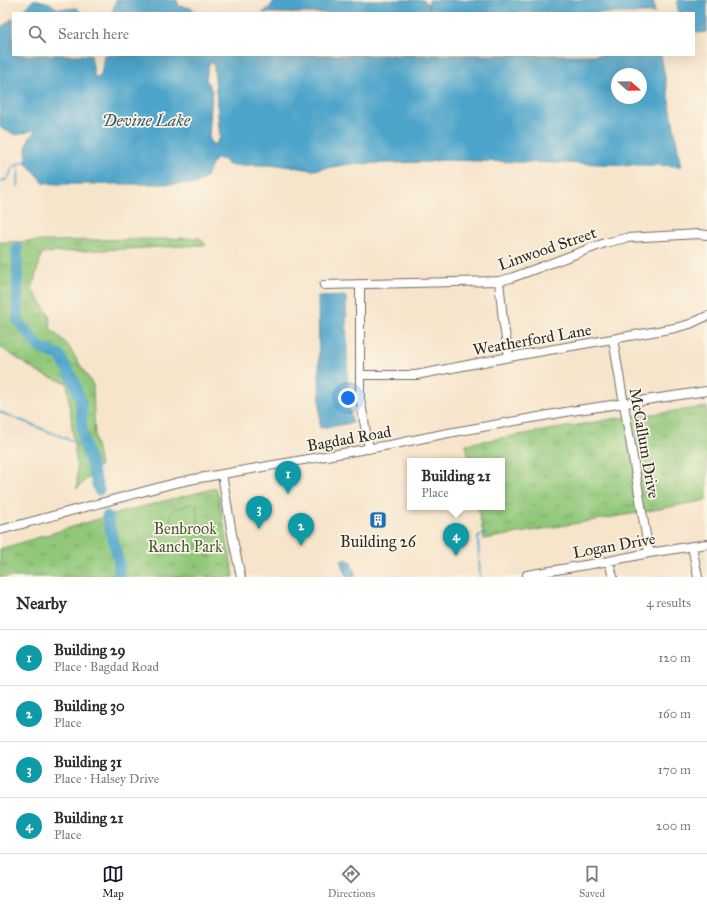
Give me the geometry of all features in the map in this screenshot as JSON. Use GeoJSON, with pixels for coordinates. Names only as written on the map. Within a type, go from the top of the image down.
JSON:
{"type":"FeatureCollection","features":[{"type":"Feature","properties":{"kind":"street","name":"Linwood Street"},"geometry":{"type":"LineString","coordinates":[[324,285],[499,281],[511,278],[605,242],[626,238],[707,234]]}},
{"type":"Feature","properties":{"kind":"street"},"geometry":{"type":"LineString","coordinates":[[499,281],[503,320],[510,357]]}},
{"type":"Feature","properties":{"kind":"street"},"geometry":{"type":"LineString","coordinates":[[360,284],[360,398],[369,449]]}},
{"type":"Feature","properties":{"kind":"street","name":"Weatherford Lane"},"geometry":{"type":"LineString","coordinates":[[360,375],[416,375],[675,328],[690,324],[707,316]]}},
{"type":"Feature","properties":{"kind":"street","name":"McCallum Drive"},"geometry":{"type":"LineString","coordinates":[[613,339],[649,553]]}},
{"type":"Feature","properties":{"kind":"street","name":"Bagdad Road"},"geometry":{"type":"LineString","coordinates":[[0,530],[176,483],[571,411],[707,391]]}},
{"type":"Feature","properties":{"kind":"street"},"geometry":{"type":"LineString","coordinates":[[222,474],[241,577]]}},
{"type":"Feature","properties":{"kind":"street","name":"Logan Drive"},"geometry":{"type":"LineString","coordinates":[[527,576],[649,553],[707,544]]}},
{"type":"Feature","properties":{"kind":"street"},"geometry":{"type":"LineString","coordinates":[[692,546],[698,577]]}},
{"type":"Feature","properties":{"kind":"street"},"geometry":{"type":"LineString","coordinates":[[610,561],[613,577]]}},
{"type":"Feature","properties":{"kind":"green space"},"geometry":{"type":"Polygon","coordinates":[[[200,238],[206,245],[42,253],[32,289],[49,315],[51,329],[67,344],[93,385],[95,439],[100,466],[77,489],[77,470],[67,383],[39,373],[0,347],[0,242],[200,238]]]}},
{"type":"Feature","properties":{"kind":"green space"},"geometry":{"type":"Polygon","coordinates":[[[707,407],[707,500],[484,539],[479,510],[505,510],[505,458],[468,458],[466,444],[613,419],[707,407]]]}},
{"type":"Feature","properties":{"kind":"green space","name":"Benbrook Ranch Park"},"geometry":{"type":"Polygon","coordinates":[[[216,488],[234,577],[0,577],[0,549],[118,513],[216,488]]]}},
{"type":"Feature","properties":{"kind":"green space"},"geometry":{"type":"Polygon","coordinates":[[[192,504],[196,505],[199,529],[176,533],[174,532],[170,519],[172,513],[174,510],[192,504]]]}},
{"type":"Feature","properties":{"kind":"water"},"geometry":{"type":"Polygon","coordinates":[[[33,0],[37,0],[49,3],[58,9],[77,8],[81,12],[21,12],[33,0]]]}},
{"type":"Feature","properties":{"kind":"water"},"geometry":{"type":"Polygon","coordinates":[[[116,0],[177,0],[179,6],[192,8],[195,12],[112,12],[116,0]]]}},
{"type":"Feature","properties":{"kind":"water"},"geometry":{"type":"Polygon","coordinates":[[[275,0],[423,0],[428,4],[429,10],[429,0],[653,0],[655,12],[263,12],[270,7],[275,0]]]}},
{"type":"Feature","properties":{"kind":"water"},"geometry":{"type":"Polygon","coordinates":[[[677,0],[707,0],[706,32],[699,33],[695,31],[695,12],[678,12],[677,0]]]}},
{"type":"Feature","properties":{"kind":"water","name":"Devine Lake"},"geometry":{"type":"Polygon","coordinates":[[[12,19],[12,56],[91,56],[95,79],[101,75],[104,56],[661,56],[681,166],[442,160],[429,162],[350,164],[313,170],[278,165],[229,165],[222,159],[215,159],[205,178],[195,184],[57,184],[43,183],[36,173],[27,165],[26,149],[29,138],[37,129],[17,135],[0,127],[0,28],[12,19]],[[211,60],[206,79],[212,91],[209,137],[212,144],[215,145],[220,138],[214,66],[211,60]]]}},
{"type":"Feature","properties":{"kind":"water"},"geometry":{"type":"Polygon","coordinates":[[[345,296],[348,400],[352,423],[320,428],[318,297],[345,296]]]}},
{"type":"Feature","properties":{"kind":"water"},"geometry":{"type":"Polygon","coordinates":[[[347,559],[348,561],[350,560],[356,575],[353,577],[347,577],[341,561],[347,559]]]}},
{"type":"Feature","properties":{"kind":"waterway"},"geometry":{"type":"LineString","coordinates":[[18,186],[19,163],[27,161]]}},
{"type":"Feature","properties":{"kind":"waterway"},"geometry":{"type":"LineString","coordinates":[[0,181],[6,180],[12,168],[19,163]]}},
{"type":"Feature","properties":{"kind":"waterway"},"geometry":{"type":"LineString","coordinates":[[17,248],[18,321],[40,348],[59,355],[74,381],[81,403],[82,431],[85,446],[99,490]]}},
{"type":"Feature","properties":{"kind":"waterway"},"geometry":{"type":"LineString","coordinates":[[0,412],[85,446]]}},
{"type":"Feature","properties":{"kind":"waterway"},"geometry":{"type":"LineString","coordinates":[[107,516],[119,562],[119,577]]}},
{"type":"Feature","properties":{"kind":"waterway"},"geometry":{"type":"LineString","coordinates":[[480,577],[478,539],[480,535],[486,534]]}},
{"type":"Feature","properties":{"kind":"place","name":"Building 29"},"geometry":{"type":"Point","coordinates":[288,494]}},
{"type":"Feature","properties":{"kind":"place","name":"Building 26"},"geometry":{"type":"Point","coordinates":[378,520]}},
{"type":"Feature","properties":{"kind":"place","name":"Building 31"},"geometry":{"type":"Point","coordinates":[259,529]}},
{"type":"Feature","properties":{"kind":"place","name":"Building 30"},"geometry":{"type":"Point","coordinates":[301,546]}},
{"type":"Feature","properties":{"kind":"place","name":"Building 21"},"geometry":{"type":"Point","coordinates":[456,556]}}]}
